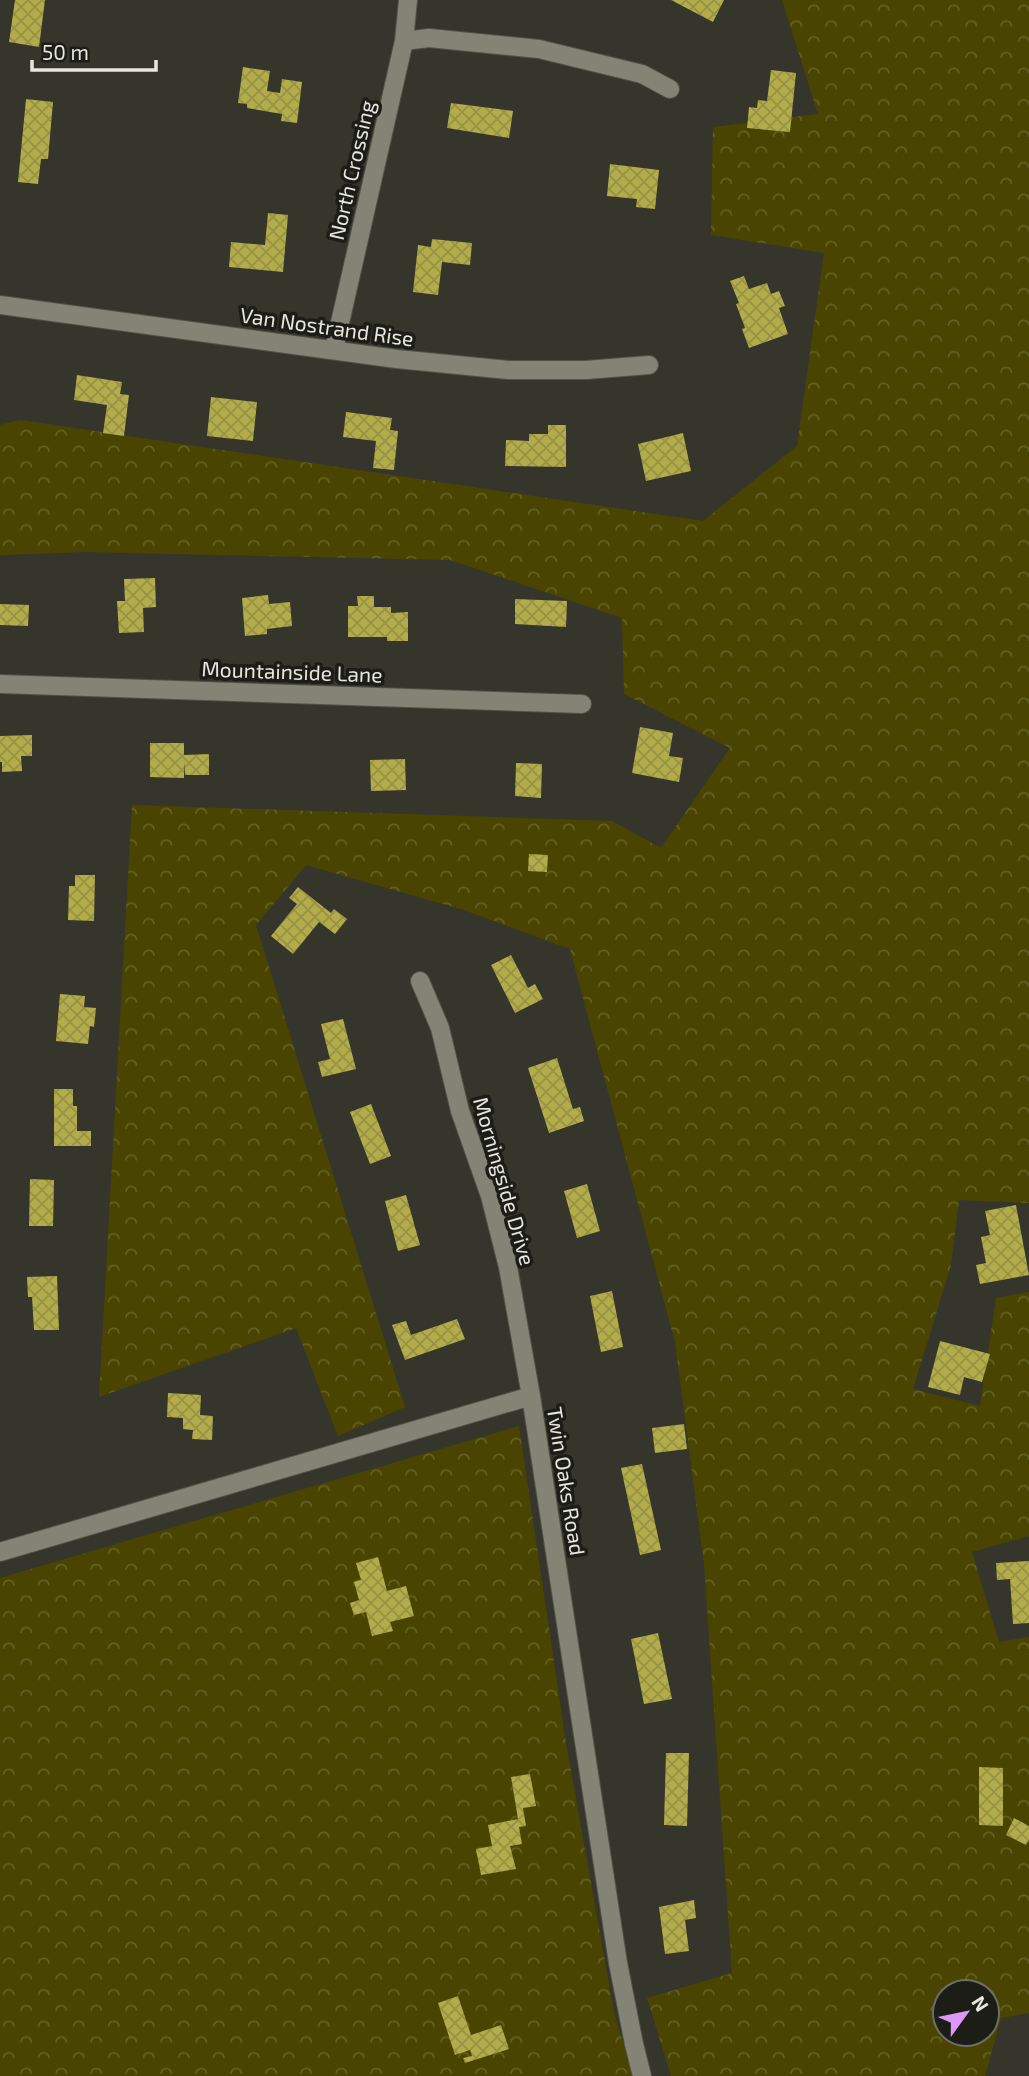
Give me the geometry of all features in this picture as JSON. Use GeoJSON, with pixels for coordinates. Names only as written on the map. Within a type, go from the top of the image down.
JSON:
{"type":"FeatureCollection","features":[{"type":"Feature","properties":{"kind":"street","name":"North Crossing"},"geometry":{"type":"LineString","coordinates":[[334,349],[404,41],[408,0]]}},
{"type":"Feature","properties":{"kind":"street"},"geometry":{"type":"LineString","coordinates":[[404,41],[429,38],[539,49],[642,74],[670,89]]}},
{"type":"Feature","properties":{"kind":"street","name":"Van Nostrand Rise"},"geometry":{"type":"LineString","coordinates":[[0,305],[397,359],[508,370],[586,370],[649,365]]}},
{"type":"Feature","properties":{"kind":"street","name":"Mountainside Lane"},"geometry":{"type":"LineString","coordinates":[[0,684],[582,704]]}},
{"type":"Feature","properties":{"kind":"street","name":"Morningside Drive"},"geometry":{"type":"LineString","coordinates":[[420,982],[440,1028],[460,1111],[490,1196],[508,1267],[531,1396]]}},
{"type":"Feature","properties":{"kind":"street","name":"Twin Oaks Road"},"geometry":{"type":"LineString","coordinates":[[0,1552],[531,1396],[618,1963],[642,2076]]}},
{"type":"Feature","properties":{"kind":"green space"},"geometry":{"type":"Polygon","coordinates":[[[782,0],[1029,0],[1029,1203],[959,1200],[951,1265],[913,1389],[980,1406],[996,1298],[1029,1292],[1029,1536],[972,1552],[999,1642],[1029,1637],[1029,2013],[1001,2018],[1001,1978],[931,1978],[931,2048],[993,2048],[985,2076],[671,2076],[647,1998],[732,1973],[704,1564],[675,1342],[570,949],[464,910],[306,865],[256,925],[405,1407],[338,1436],[296,1328],[99,1397],[132,805],[612,821],[661,848],[730,748],[624,694],[622,618],[450,560],[86,552],[0,555],[0,425],[20,420],[703,521],[797,446],[824,253],[711,235],[713,127],[818,114],[782,0]]]}},
{"type":"Feature","properties":{"kind":"green space"},"geometry":{"type":"Polygon","coordinates":[[[519,1426],[566,1743],[614,2012],[633,2076],[0,2076],[0,1578],[519,1426]]]}},
{"type":"Feature","properties":{"kind":"building"},"geometry":{"type":"Polygon","coordinates":[[[15,0],[45,0],[39,47],[9,42],[15,0]]]}},
{"type":"Feature","properties":{"kind":"building"},"geometry":{"type":"Polygon","coordinates":[[[671,0],[724,0],[713,22],[671,0]]]}},
{"type":"Feature","properties":{"kind":"building"},"geometry":{"type":"Polygon","coordinates":[[[243,67],[270,71],[267,91],[280,93],[282,79],[302,82],[297,123],[281,121],[282,114],[247,108],[247,104],[238,103],[243,67]]]}},
{"type":"Feature","properties":{"kind":"building"},"geometry":{"type":"Polygon","coordinates":[[[771,70],[796,73],[790,132],[747,128],[749,107],[757,108],[758,100],[767,101],[771,70]]]}},
{"type":"Feature","properties":{"kind":"building"},"geometry":{"type":"Polygon","coordinates":[[[26,99],[53,102],[48,159],[41,159],[38,184],[18,182],[26,99]]]}},
{"type":"Feature","properties":{"kind":"building"},"geometry":{"type":"Polygon","coordinates":[[[451,103],[513,111],[509,138],[447,128],[451,103]]]}},
{"type":"Feature","properties":{"kind":"building"},"geometry":{"type":"Polygon","coordinates":[[[610,164],[659,170],[655,209],[636,207],[637,199],[607,196],[610,164]]]}},
{"type":"Feature","properties":{"kind":"building"},"geometry":{"type":"Polygon","coordinates":[[[268,213],[288,215],[283,272],[229,267],[231,242],[265,245],[268,213]]]}},
{"type":"Feature","properties":{"kind":"building"},"geometry":{"type":"Polygon","coordinates":[[[432,239],[472,243],[470,265],[442,262],[438,295],[413,292],[418,245],[431,247],[432,239]]]}},
{"type":"Feature","properties":{"kind":"building"},"geometry":{"type":"Polygon","coordinates":[[[744,276],[749,289],[767,283],[771,294],[779,291],[785,306],[779,308],[788,334],[749,348],[736,304],[739,303],[730,281],[744,276]]]}},
{"type":"Feature","properties":{"kind":"building"},"geometry":{"type":"Polygon","coordinates":[[[77,375],[122,382],[120,394],[129,395],[124,436],[103,433],[107,405],[74,400],[77,375]]]}},
{"type":"Feature","properties":{"kind":"building"},"geometry":{"type":"Polygon","coordinates":[[[211,397],[257,402],[253,441],[207,436],[211,397]]]}},
{"type":"Feature","properties":{"kind":"building"},"geometry":{"type":"Polygon","coordinates":[[[346,412],[392,418],[390,430],[398,431],[394,470],[373,468],[376,441],[343,437],[346,412]]]}},
{"type":"Feature","properties":{"kind":"building"},"geometry":{"type":"Polygon","coordinates":[[[548,425],[566,425],[566,467],[505,466],[506,440],[529,441],[529,434],[548,434],[548,425]]]}},
{"type":"Feature","properties":{"kind":"building"},"geometry":{"type":"Polygon","coordinates":[[[683,433],[691,471],[646,481],[638,444],[683,433]]]}},
{"type":"Feature","properties":{"kind":"building"},"geometry":{"type":"Polygon","coordinates":[[[155,578],[156,607],[143,608],[144,632],[119,633],[117,601],[125,601],[124,579],[155,578]]]}},
{"type":"Feature","properties":{"kind":"building"},"geometry":{"type":"Polygon","coordinates":[[[268,595],[269,604],[290,602],[292,626],[267,629],[267,634],[245,636],[242,598],[268,595]]]}},
{"type":"Feature","properties":{"kind":"building"},"geometry":{"type":"Polygon","coordinates":[[[357,596],[374,596],[374,607],[391,607],[391,613],[408,612],[408,641],[387,641],[387,637],[348,637],[348,606],[358,606],[357,596]]]}},
{"type":"Feature","properties":{"kind":"building"},"geometry":{"type":"Polygon","coordinates":[[[515,599],[567,601],[566,627],[515,624],[515,599]]]}},
{"type":"Feature","properties":{"kind":"building"},"geometry":{"type":"Polygon","coordinates":[[[0,604],[29,605],[28,626],[0,625],[0,604]]]}},
{"type":"Feature","properties":{"kind":"building"},"geometry":{"type":"Polygon","coordinates":[[[640,727],[673,733],[669,756],[683,758],[679,782],[632,773],[640,727]]]}},
{"type":"Feature","properties":{"kind":"building"},"geometry":{"type":"Polygon","coordinates":[[[32,735],[32,756],[21,756],[22,771],[2,772],[0,736],[32,735]]]}},
{"type":"Feature","properties":{"kind":"building"},"geometry":{"type":"Polygon","coordinates":[[[150,743],[184,743],[184,755],[209,754],[209,775],[185,775],[184,762],[184,778],[150,777],[150,743]]]}},
{"type":"Feature","properties":{"kind":"building"},"geometry":{"type":"Polygon","coordinates":[[[405,759],[406,790],[371,791],[370,760],[405,759]]]}},
{"type":"Feature","properties":{"kind":"building"},"geometry":{"type":"Polygon","coordinates":[[[516,763],[542,764],[541,798],[515,796],[516,763]]]}},
{"type":"Feature","properties":{"kind":"building"},"geometry":{"type":"Polygon","coordinates":[[[529,854],[548,855],[547,872],[528,871],[529,854]]]}},
{"type":"Feature","properties":{"kind":"building"},"geometry":{"type":"Polygon","coordinates":[[[75,875],[95,875],[94,921],[68,920],[69,886],[75,886],[75,875]]]}},
{"type":"Feature","properties":{"kind":"building"},"geometry":{"type":"Polygon","coordinates":[[[298,887],[331,913],[334,909],[347,919],[335,934],[319,922],[293,954],[271,936],[297,904],[289,898],[298,887]]]}},
{"type":"Feature","properties":{"kind":"building"},"geometry":{"type":"Polygon","coordinates":[[[511,955],[528,988],[535,984],[543,999],[515,1013],[491,965],[511,955]]]}},
{"type":"Feature","properties":{"kind":"building"},"geometry":{"type":"Polygon","coordinates":[[[60,994],[85,996],[84,1007],[96,1008],[94,1027],[90,1026],[88,1044],[56,1041],[60,994]]]}},
{"type":"Feature","properties":{"kind":"building"},"geometry":{"type":"Polygon","coordinates":[[[343,1019],[356,1069],[322,1077],[318,1062],[330,1059],[321,1024],[343,1019]]]}},
{"type":"Feature","properties":{"kind":"building"},"geometry":{"type":"Polygon","coordinates":[[[557,1058],[573,1109],[580,1107],[584,1121],[549,1133],[528,1068],[557,1058]]]}},
{"type":"Feature","properties":{"kind":"building"},"geometry":{"type":"Polygon","coordinates":[[[54,1089],[73,1089],[73,1106],[77,1106],[77,1131],[91,1131],[91,1146],[54,1146],[54,1089]]]}},
{"type":"Feature","properties":{"kind":"building"},"geometry":{"type":"Polygon","coordinates":[[[371,1104],[391,1156],[370,1164],[350,1112],[371,1104]]]}},
{"type":"Feature","properties":{"kind":"building"},"geometry":{"type":"Polygon","coordinates":[[[30,1179],[54,1180],[53,1226],[29,1226],[30,1179]]]}},
{"type":"Feature","properties":{"kind":"building"},"geometry":{"type":"Polygon","coordinates":[[[587,1184],[600,1231],[577,1238],[564,1191],[587,1184]]]}},
{"type":"Feature","properties":{"kind":"building"},"geometry":{"type":"Polygon","coordinates":[[[406,1195],[420,1245],[398,1251],[385,1201],[406,1195]]]}},
{"type":"Feature","properties":{"kind":"building"},"geometry":{"type":"Polygon","coordinates":[[[1016,1205],[1029,1275],[980,1284],[976,1265],[986,1263],[981,1237],[990,1235],[985,1211],[1016,1205]]]}},
{"type":"Feature","properties":{"kind":"building"},"geometry":{"type":"Polygon","coordinates":[[[57,1276],[59,1330],[34,1330],[32,1297],[28,1297],[27,1277],[57,1276]]]}},
{"type":"Feature","properties":{"kind":"building"},"geometry":{"type":"Polygon","coordinates":[[[612,1291],[623,1347],[601,1352],[590,1296],[612,1291]]]}},
{"type":"Feature","properties":{"kind":"building"},"geometry":{"type":"Polygon","coordinates":[[[457,1319],[465,1339],[405,1360],[392,1325],[406,1321],[411,1335],[457,1319]]]}},
{"type":"Feature","properties":{"kind":"building"},"geometry":{"type":"Polygon","coordinates":[[[940,1341],[990,1354],[982,1382],[964,1377],[960,1395],[928,1387],[940,1341]]]}},
{"type":"Feature","properties":{"kind":"building"},"geometry":{"type":"Polygon","coordinates":[[[168,1393],[201,1395],[200,1415],[213,1416],[212,1440],[192,1439],[193,1430],[183,1429],[183,1418],[167,1417],[168,1393]]]}},
{"type":"Feature","properties":{"kind":"building"},"geometry":{"type":"Polygon","coordinates":[[[684,1424],[687,1449],[655,1453],[652,1428],[684,1424]]]}},
{"type":"Feature","properties":{"kind":"building"},"geometry":{"type":"Polygon","coordinates":[[[642,1464],[661,1550],[640,1555],[621,1468],[642,1464]]]}},
{"type":"Feature","properties":{"kind":"building"},"geometry":{"type":"Polygon","coordinates":[[[378,1557],[387,1591],[406,1586],[414,1616],[390,1622],[393,1631],[372,1636],[366,1612],[354,1615],[350,1603],[359,1600],[354,1582],[361,1580],[356,1563],[378,1557]]]}},
{"type":"Feature","properties":{"kind":"building"},"geometry":{"type":"Polygon","coordinates":[[[1029,1561],[1029,1623],[1013,1624],[1010,1579],[997,1580],[996,1563],[1029,1561]]]}},
{"type":"Feature","properties":{"kind":"building"},"geometry":{"type":"Polygon","coordinates":[[[658,1633],[672,1699],[644,1704],[631,1639],[658,1633]]]}},
{"type":"Feature","properties":{"kind":"building"},"geometry":{"type":"Polygon","coordinates":[[[666,1753],[689,1753],[687,1826],[664,1825],[666,1753]]]}},
{"type":"Feature","properties":{"kind":"building"},"geometry":{"type":"Polygon","coordinates":[[[979,1767],[1003,1768],[1003,1826],[979,1825],[979,1767]]]}},
{"type":"Feature","properties":{"kind":"building"},"geometry":{"type":"Polygon","coordinates":[[[530,1774],[536,1806],[523,1808],[526,1826],[519,1827],[522,1844],[510,1846],[516,1869],[481,1875],[476,1849],[492,1846],[488,1825],[518,1819],[511,1777],[530,1774]]]}},
{"type":"Feature","properties":{"kind":"building"},"geometry":{"type":"Polygon","coordinates":[[[1014,1818],[1029,1826],[1029,1840],[1026,1845],[1006,1835],[1014,1818]]]}},
{"type":"Feature","properties":{"kind":"building"},"geometry":{"type":"Polygon","coordinates":[[[694,1900],[696,1918],[685,1920],[689,1951],[665,1954],[659,1907],[694,1900]]]}},
{"type":"Feature","properties":{"kind":"building"},"geometry":{"type":"Polygon","coordinates":[[[458,1996],[471,2035],[501,2025],[509,2049],[465,2063],[463,2058],[472,2056],[470,2050],[455,2055],[438,2003],[458,1996]]]}}]}
